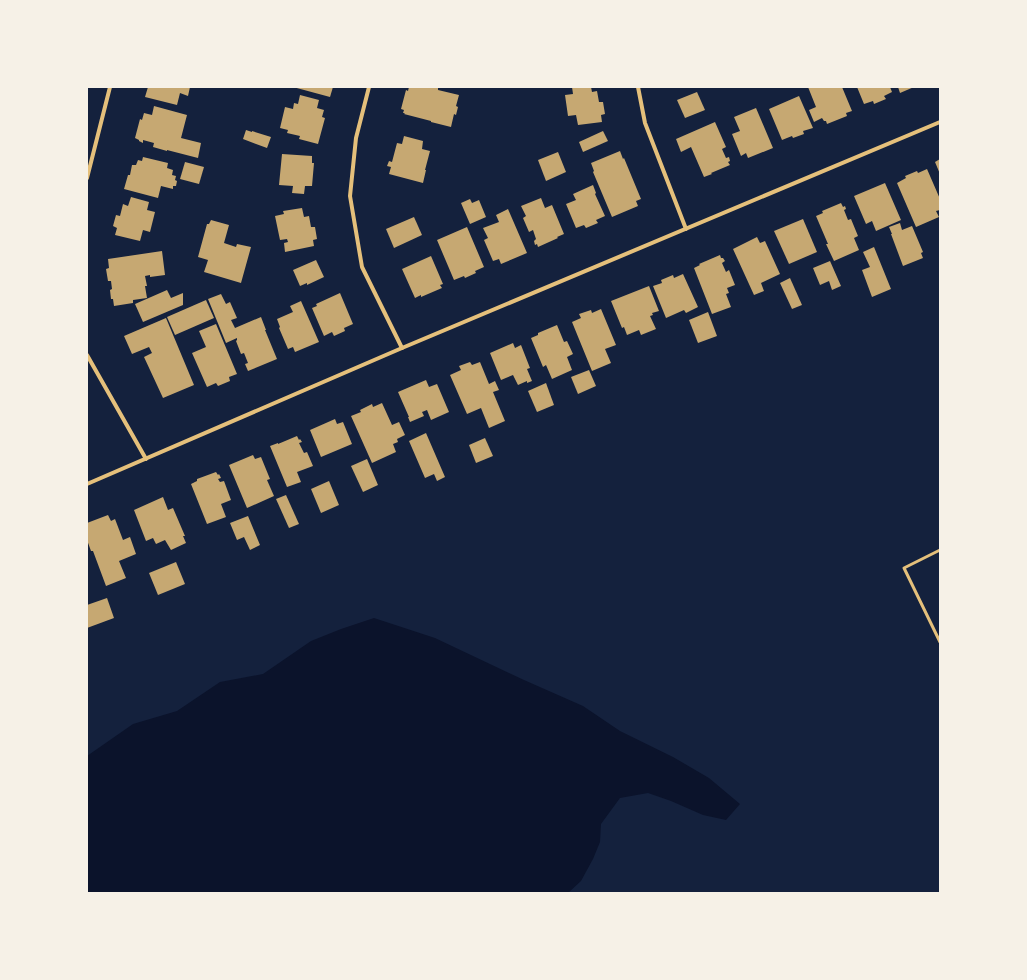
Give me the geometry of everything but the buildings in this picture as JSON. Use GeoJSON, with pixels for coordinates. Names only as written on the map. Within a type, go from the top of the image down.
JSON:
{"type":"FeatureCollection","features":[{"type":"Feature","properties":{"kind":"street"},"geometry":{"type":"LineString","coordinates":[[87,178],[110,87]]}},
{"type":"Feature","properties":{"kind":"street"},"geometry":{"type":"LineString","coordinates":[[369,87],[356,138],[350,196],[362,267],[402,348]]}},
{"type":"Feature","properties":{"kind":"street"},"geometry":{"type":"LineString","coordinates":[[638,87],[644,122],[686,229]]}},
{"type":"Feature","properties":{"kind":"street"},"geometry":{"type":"LineString","coordinates":[[87,484],[402,348],[940,122]]}},
{"type":"Feature","properties":{"kind":"street"},"geometry":{"type":"LineString","coordinates":[[87,355],[146,459]]}},
{"type":"Feature","properties":{"kind":"lane"},"geometry":{"type":"LineString","coordinates":[[940,550],[904,568],[940,642]]}},
{"type":"Feature","properties":{"kind":"water"},"geometry":{"type":"Polygon","coordinates":[[[374,618],[435,638],[583,706],[620,731],[673,757],[709,778],[740,804],[726,820],[703,815],[648,793],[620,798],[601,824],[600,842],[581,881],[568,893],[87,893],[87,756],[133,724],[177,711],[220,682],[263,674],[311,641],[374,618]]]}}]}
